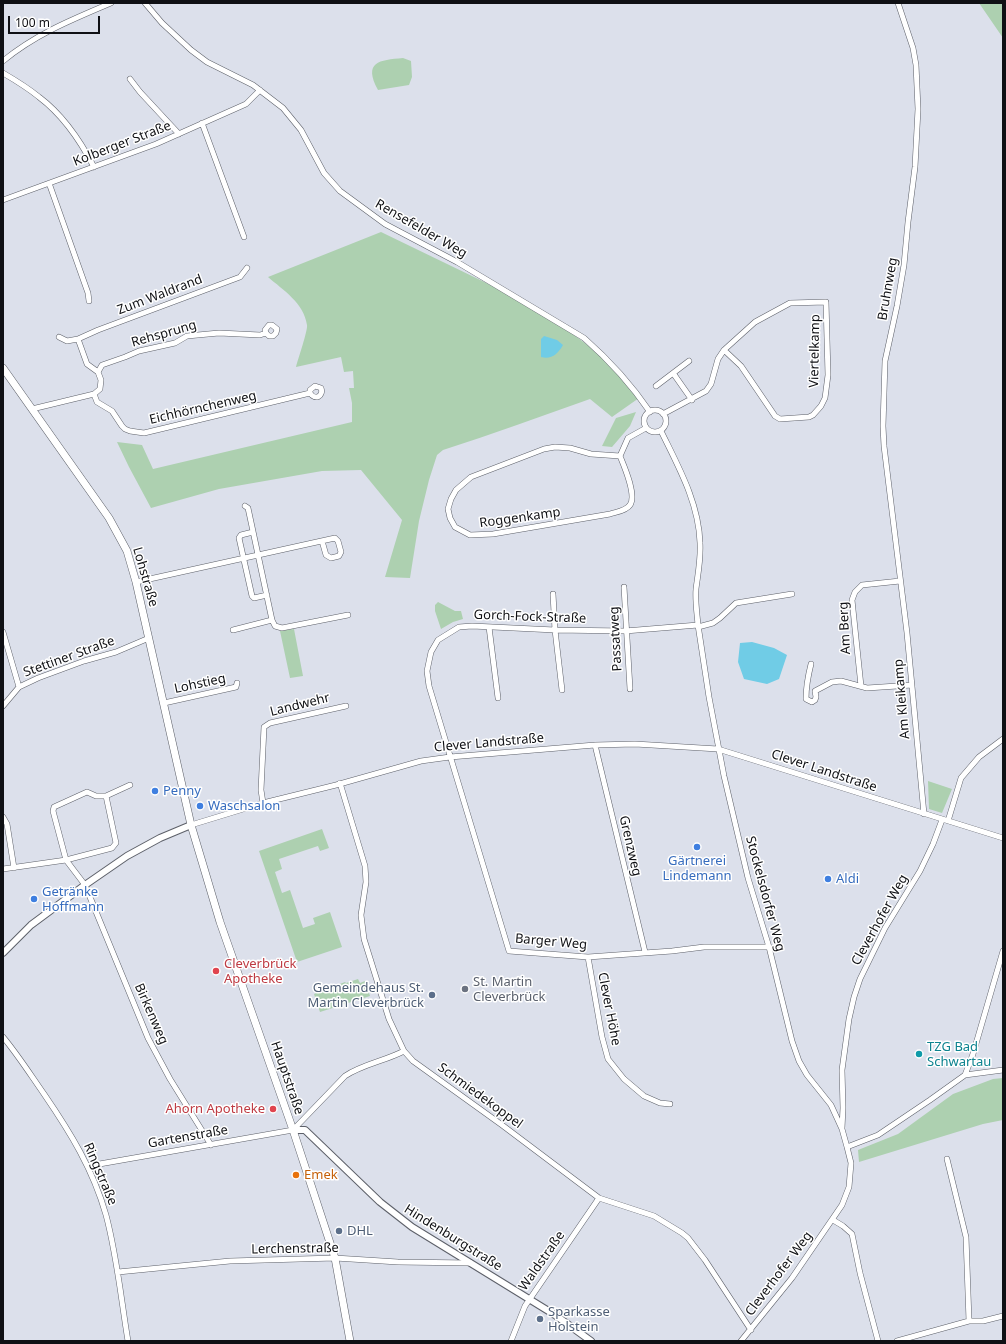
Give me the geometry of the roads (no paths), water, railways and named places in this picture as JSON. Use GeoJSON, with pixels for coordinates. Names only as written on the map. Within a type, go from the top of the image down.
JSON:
{"type":"FeatureCollection","features":[{"type":"Feature","properties":{"kind":"main road","name":"Lohstraße"},"geometry":{"type":"LineString","coordinates":[[3,368],[109,518],[126,551],[136,582],[192,825]]}},
{"type":"Feature","properties":{"kind":"main road","name":"Hauptstraße"},"geometry":{"type":"LineString","coordinates":[[192,825],[220,922],[293,1130],[335,1258],[350,1341]]}},
{"type":"Feature","properties":{"kind":"street"},"geometry":{"type":"LineString","coordinates":[[3,61],[20,48],[48,31],[111,3]]}},
{"type":"Feature","properties":{"kind":"street","name":"Rensefelder Weg"},"geometry":{"type":"LineString","coordinates":[[145,3],[191,50],[207,62],[260,90],[283,108],[300,130],[324,173],[340,191],[385,224],[457,262],[584,338],[600,352],[634,388],[650,412]]}},
{"type":"Feature","properties":{"kind":"street","name":"Bruhnweg"},"geometry":{"type":"LineString","coordinates":[[898,3],[913,48],[916,65],[918,109],[915,167],[904,265],[885,361],[883,426],[884,446],[900,581]]}},
{"type":"Feature","properties":{"kind":"street"},"geometry":{"type":"LineString","coordinates":[[3,73],[39,97],[52,108],[70,128],[84,148],[94,167]]}},
{"type":"Feature","properties":{"kind":"street"},"geometry":{"type":"LineString","coordinates":[[130,79],[179,134]]}},
{"type":"Feature","properties":{"kind":"street","name":"Kolberger Straße"},"geometry":{"type":"LineString","coordinates":[[3,200],[156,144],[246,104],[260,90]]}},
{"type":"Feature","properties":{"kind":"street"},"geometry":{"type":"LineString","coordinates":[[202,123],[244,237]]}},
{"type":"Feature","properties":{"kind":"street"},"geometry":{"type":"LineString","coordinates":[[49,184],[88,293],[89,301]]}},
{"type":"Feature","properties":{"kind":"street","name":"Zum Waldrand"},"geometry":{"type":"LineString","coordinates":[[58,337],[67,341],[78,339],[98,330],[240,277],[247,268]]}},
{"type":"Feature","properties":{"kind":"street","name":"Viertelkamp"},"geometry":{"type":"LineString","coordinates":[[663,414],[692,400],[706,391],[711,384],[718,360],[724,350],[754,322],[790,303],[826,302],[828,375],[825,398],[821,406],[813,415],[808,417],[780,419],[775,416],[741,366],[724,350]]}},
{"type":"Feature","properties":{"kind":"street","name":"Rehsprung"},"geometry":{"type":"LineString","coordinates":[[98,372],[102,365],[139,351],[175,343],[187,336],[219,333],[260,335],[266,333]]}},
{"type":"Feature","properties":{"kind":"street"},"geometry":{"type":"LineString","coordinates":[[32,409],[94,394],[100,389],[101,384],[98,372],[87,364],[78,339]]}},
{"type":"Feature","properties":{"kind":"street"},"geometry":{"type":"LineString","coordinates":[[656,386],[689,361]]}},
{"type":"Feature","properties":{"kind":"street"},"geometry":{"type":"LineString","coordinates":[[673,373],[692,400]]}},
{"type":"Feature","properties":{"kind":"street","name":"Eichhörnchenweg"},"geometry":{"type":"LineString","coordinates":[[94,394],[97,402],[112,411],[122,426],[130,431],[144,433],[310,393]]}},
{"type":"Feature","properties":{"kind":"street"},"geometry":{"type":"LineString","coordinates":[[654,410],[663,414],[666,421],[664,428],[661,431],[651,432],[646,428],[644,424],[645,417],[650,412],[654,410]]}},
{"type":"Feature","properties":{"kind":"street"},"geometry":{"type":"LineString","coordinates":[[620,456],[628,438],[646,428]]}},
{"type":"Feature","properties":{"kind":"street","name":"Stockelsdorfer Weg"},"geometry":{"type":"LineString","coordinates":[[661,431],[683,475],[698,526],[700,561],[696,589],[698,626],[718,749],[748,878],[799,1061],[831,1105],[842,1129],[851,1163],[849,1187],[842,1205],[833,1220]]}},
{"type":"Feature","properties":{"kind":"street","name":"Roggenkamp"},"geometry":{"type":"LineString","coordinates":[[555,447],[570,448],[591,454],[620,456],[626,470],[632,496],[631,505],[626,510],[595,517],[493,534],[470,535],[455,527],[450,518],[448,509],[456,490],[471,477],[516,459],[555,447]]}},
{"type":"Feature","properties":{"kind":"street"},"geometry":{"type":"LineString","coordinates":[[245,506],[248,508],[272,620],[275,626],[282,628],[348,614]]}},
{"type":"Feature","properties":{"kind":"street"},"geometry":{"type":"LineString","coordinates":[[253,532],[241,535],[239,538],[243,558],[252,596],[254,598],[267,595]]}},
{"type":"Feature","properties":{"kind":"street"},"geometry":{"type":"LineString","coordinates":[[136,582],[335,538],[338,541],[341,552],[339,556],[331,558],[326,555],[322,541]]}},
{"type":"Feature","properties":{"kind":"street","name":"Am Kleikamp"},"geometry":{"type":"LineString","coordinates":[[900,581],[912,685],[924,814]]}},
{"type":"Feature","properties":{"kind":"street","name":"Am Berg"},"geometry":{"type":"LineString","coordinates":[[861,686],[852,600],[855,592],[862,585],[900,581]]}},
{"type":"Feature","properties":{"kind":"street","name":"Passatweg"},"geometry":{"type":"LineString","coordinates":[[624,587],[625,631],[630,689]]}},
{"type":"Feature","properties":{"kind":"street"},"geometry":{"type":"LineString","coordinates":[[553,594],[555,630],[562,690]]}},
{"type":"Feature","properties":{"kind":"street","name":"Gorch-Fock-Straße"},"geometry":{"type":"LineString","coordinates":[[450,757],[429,686],[427,671],[431,652],[438,640],[459,627],[472,626],[555,630],[625,631],[698,626],[713,623],[736,603],[792,594]]}},
{"type":"Feature","properties":{"kind":"street"},"geometry":{"type":"LineString","coordinates":[[233,630],[272,620]]}},
{"type":"Feature","properties":{"kind":"street"},"geometry":{"type":"LineString","coordinates":[[489,627],[498,698]]}},
{"type":"Feature","properties":{"kind":"street"},"geometry":{"type":"LineString","coordinates":[[3,632],[19,688]]}},
{"type":"Feature","properties":{"kind":"street","name":"Stettiner Straße"},"geometry":{"type":"LineString","coordinates":[[3,706],[19,688],[38,678],[84,661],[116,652],[149,638]]}},
{"type":"Feature","properties":{"kind":"street"},"geometry":{"type":"LineString","coordinates":[[811,664],[806,684],[808,690],[806,699],[812,702],[815,700],[815,691]]}},
{"type":"Feature","properties":{"kind":"street"},"geometry":{"type":"LineString","coordinates":[[808,690],[815,691],[832,682],[841,681],[867,688],[912,685]]}},
{"type":"Feature","properties":{"kind":"street","name":"Lohstieg"},"geometry":{"type":"LineString","coordinates":[[164,703],[236,687],[237,683]]}},
{"type":"Feature","properties":{"kind":"street","name":"Landwehr"},"geometry":{"type":"LineString","coordinates":[[262,803],[261,790],[264,727],[270,723],[346,706]]}},
{"type":"Feature","properties":{"kind":"street","name":"Cleverhofer Weg"},"geometry":{"type":"LineString","coordinates":[[842,1129],[842,1070],[848,1019],[860,979],[885,928],[920,871],[945,820],[961,778],[979,757],[1003,739]]}},
{"type":"Feature","properties":{"kind":"street","name":"Clever Landstraße"},"geometry":{"type":"LineString","coordinates":[[3,953],[31,925],[85,885],[147,844],[192,825],[262,803],[421,761],[450,757],[595,745],[636,744],[718,749],[1003,838]]}},
{"type":"Feature","properties":{"kind":"street","name":"Grenzweg"},"geometry":{"type":"LineString","coordinates":[[595,745],[645,952]]}},
{"type":"Feature","properties":{"kind":"street","name":"Barger Weg"},"geometry":{"type":"LineString","coordinates":[[450,757],[508,951],[588,957],[672,951],[704,947],[768,947]]}},
{"type":"Feature","properties":{"kind":"street","name":"Schmiedekoppel"},"geometry":{"type":"LineString","coordinates":[[340,783],[365,866],[366,882],[362,915],[364,939],[389,1019],[404,1051],[413,1061],[502,1125],[598,1198],[656,1216],[682,1233],[688,1238],[705,1260],[751,1330]]}},
{"type":"Feature","properties":{"kind":"street"},"geometry":{"type":"LineString","coordinates":[[85,885],[66,860],[53,811],[54,807],[87,792],[96,796],[106,796],[130,785]]}},
{"type":"Feature","properties":{"kind":"street"},"geometry":{"type":"LineString","coordinates":[[3,869],[66,860],[115,846],[116,843],[106,796]]}},
{"type":"Feature","properties":{"kind":"street"},"geometry":{"type":"LineString","coordinates":[[3,817],[7,824],[14,868]]}},
{"type":"Feature","properties":{"kind":"street","name":"Birkenweg"},"geometry":{"type":"LineString","coordinates":[[85,885],[148,1038],[170,1079],[211,1145]]}},
{"type":"Feature","properties":{"kind":"street"},"geometry":{"type":"LineString","coordinates":[[964,1075],[973,1054],[1003,951]]}},
{"type":"Feature","properties":{"kind":"street","name":"Clever Höhe"},"geometry":{"type":"LineString","coordinates":[[588,957],[602,1037],[608,1059],[624,1079],[644,1096],[660,1103],[670,1104]]}},
{"type":"Feature","properties":{"kind":"street","name":"Ringstraße"},"geometry":{"type":"LineString","coordinates":[[3,1037],[22,1061],[69,1130],[88,1166],[106,1214],[118,1272],[128,1341]]}},
{"type":"Feature","properties":{"kind":"street"},"geometry":{"type":"LineString","coordinates":[[293,1130],[345,1076],[353,1070],[392,1057],[404,1051]]}},
{"type":"Feature","properties":{"kind":"street"},"geometry":{"type":"LineString","coordinates":[[847,1147],[878,1135],[964,1075],[1003,1070]]}},
{"type":"Feature","properties":{"kind":"street","name":"Gartenstraße"},"geometry":{"type":"LineString","coordinates":[[88,1166],[293,1130]]}},
{"type":"Feature","properties":{"kind":"street","name":"Hindenburgstraße"},"geometry":{"type":"LineString","coordinates":[[293,1130],[305,1130],[380,1202],[412,1227],[555,1315],[591,1341]]}},
{"type":"Feature","properties":{"kind":"street"},"geometry":{"type":"LineString","coordinates":[[947,1159],[966,1237],[969,1321]]}},
{"type":"Feature","properties":{"kind":"street","name":"Waldstraße"},"geometry":{"type":"LineString","coordinates":[[511,1341],[529,1299],[598,1198]]}},
{"type":"Feature","properties":{"kind":"street"},"geometry":{"type":"LineString","coordinates":[[833,1220],[852,1234],[860,1273],[878,1341]]}},
{"type":"Feature","properties":{"kind":"street","name":"Cleverhofer Weg"},"geometry":{"type":"LineString","coordinates":[[741,1341],[792,1278],[833,1220]]}},
{"type":"Feature","properties":{"kind":"street","name":"Lerchenstraße"},"geometry":{"type":"LineString","coordinates":[[118,1272],[230,1261],[335,1258],[398,1262],[472,1263]]}},
{"type":"Feature","properties":{"kind":"street"},"geometry":{"type":"LineString","coordinates":[[897,1341],[969,1321],[983,1321],[1003,1316]]}},
{"type":"Feature","properties":{"kind":"water"},"geometry":{"type":"Polygon","coordinates":[[[544,336],[557,340],[563,345],[554,356],[548,358],[541,357],[541,339],[544,336]]]}},
{"type":"Feature","properties":{"kind":"water"},"geometry":{"type":"Polygon","coordinates":[[[752,642],[774,648],[787,655],[779,679],[767,684],[744,679],[738,662],[740,643],[752,642]]]}},
{"type":"Feature","properties":{"kind":"place","name":"Penny"},"geometry":{"type":"Point","coordinates":[155,791]}},
{"type":"Feature","properties":{"kind":"place","name":"Waschsalon"},"geometry":{"type":"Point","coordinates":[200,806]}},
{"type":"Feature","properties":{"kind":"place","name":"Gärtnerei Lindemann"},"geometry":{"type":"Point","coordinates":[697,847]}},
{"type":"Feature","properties":{"kind":"place","name":"Aldi"},"geometry":{"type":"Point","coordinates":[828,879]}},
{"type":"Feature","properties":{"kind":"place","name":"Getränke Hoffmann"},"geometry":{"type":"Point","coordinates":[34,899]}},
{"type":"Feature","properties":{"kind":"place","name":"Cleverbrück Apotheke"},"geometry":{"type":"Point","coordinates":[216,971]}},
{"type":"Feature","properties":{"kind":"place","name":"St. Martin Cleverbrück"},"geometry":{"type":"Point","coordinates":[465,989]}},
{"type":"Feature","properties":{"kind":"place","name":"Gemeindehaus St. Martin Cleverbrück"},"geometry":{"type":"Point","coordinates":[432,995]}},
{"type":"Feature","properties":{"kind":"place","name":"TZG Bad Schwartau"},"geometry":{"type":"Point","coordinates":[919,1054]}},
{"type":"Feature","properties":{"kind":"place","name":"Ahorn Apotheke"},"geometry":{"type":"Point","coordinates":[273,1109]}},
{"type":"Feature","properties":{"kind":"place","name":"Emek"},"geometry":{"type":"Point","coordinates":[296,1175]}},
{"type":"Feature","properties":{"kind":"place","name":"DHL"},"geometry":{"type":"Point","coordinates":[339,1231]}},
{"type":"Feature","properties":{"kind":"place","name":"Sparkasse Holstein"},"geometry":{"type":"Point","coordinates":[540,1319]}}]}
